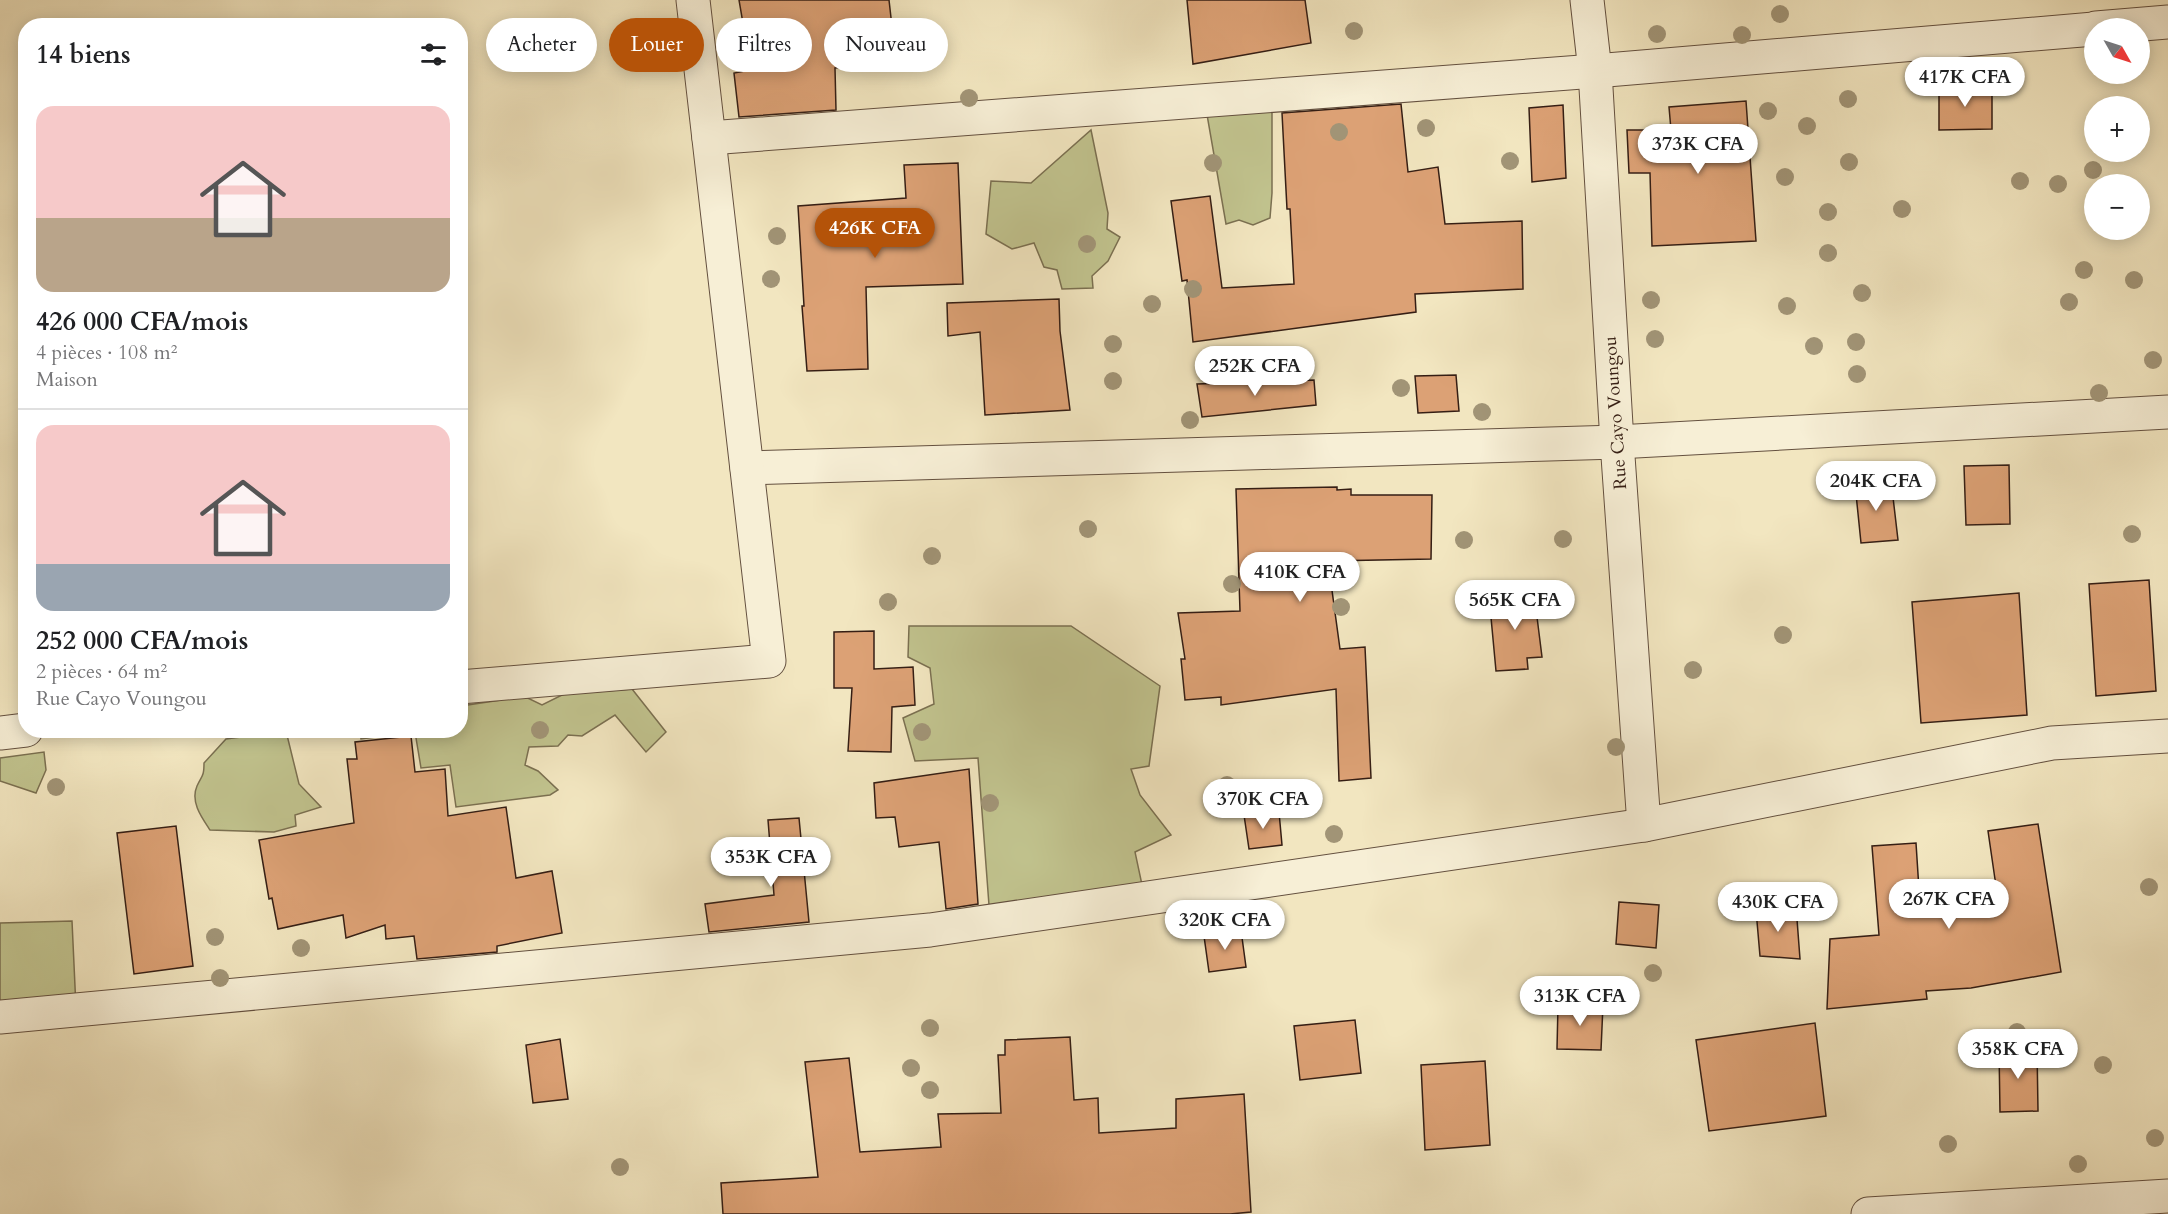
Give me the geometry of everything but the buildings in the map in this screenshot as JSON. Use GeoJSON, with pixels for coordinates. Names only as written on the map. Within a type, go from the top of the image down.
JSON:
{"type":"FeatureCollection","features":[{"type":"Feature","properties":{"kind":"street"},"geometry":{"type":"LineString","coordinates":[[468,686],[769,661],[693,0]]}},
{"type":"Feature","properties":{"kind":"street","name":"Rue Cayo Voungou"},"geometry":{"type":"LineString","coordinates":[[1587,0],[1595,71],[1617,442],[1644,825]]}},
{"type":"Feature","properties":{"kind":"street"},"geometry":{"type":"LineString","coordinates":[[2150,24],[2168,22]]}},
{"type":"Feature","properties":{"kind":"street"},"geometry":{"type":"LineString","coordinates":[[709,138],[1595,71],[2084,30]]}},
{"type":"Feature","properties":{"kind":"street"},"geometry":{"type":"LineString","coordinates":[[747,468],[1617,442],[2168,412]]}},
{"type":"Feature","properties":{"kind":"street"},"geometry":{"type":"LineString","coordinates":[[0,733],[18,731]]}},
{"type":"Feature","properties":{"kind":"street"},"geometry":{"type":"LineString","coordinates":[[0,1017],[930,930],[1644,825],[2052,743],[2168,736]]}},
{"type":"Feature","properties":{"kind":"street"},"geometry":{"type":"LineString","coordinates":[[1868,1214],[2168,1196]]}},
{"type":"Feature","properties":{"kind":"green space"},"geometry":{"type":"Polygon","coordinates":[[[1272,103],[1270,218],[1253,225],[1239,220],[1226,224],[1206,109],[1272,103]]]}},
{"type":"Feature","properties":{"kind":"green space"},"geometry":{"type":"Polygon","coordinates":[[[1091,130],[1108,213],[1107,229],[1120,237],[1108,261],[1092,276],[1093,288],[1062,289],[1057,270],[1044,267],[1034,243],[1012,249],[986,234],[991,181],[1031,183],[1091,130]]]}},
{"type":"Feature","properties":{"kind":"green space"},"geometry":{"type":"Polygon","coordinates":[[[909,626],[1071,626],[1160,686],[1149,766],[1131,769],[1140,795],[1171,835],[1135,852],[1148,913],[991,932],[978,758],[915,761],[903,718],[934,704],[930,668],[908,657],[909,626]]]}},
{"type":"Feature","properties":{"kind":"green space"},"geometry":{"type":"Polygon","coordinates":[[[632,689],[666,732],[646,752],[615,715],[582,736],[568,735],[558,746],[529,747],[525,765],[538,771],[558,790],[550,795],[456,807],[450,765],[421,768],[416,738],[468,738],[468,705],[501,700],[511,690],[542,705],[564,694],[632,689]]]}},
{"type":"Feature","properties":{"kind":"green space"},"geometry":{"type":"Polygon","coordinates":[[[288,738],[299,784],[321,807],[295,815],[296,826],[274,832],[210,830],[198,810],[195,792],[203,774],[204,763],[226,739],[288,738]]]}},
{"type":"Feature","properties":{"kind":"green space"},"geometry":{"type":"Polygon","coordinates":[[[44,752],[46,770],[36,793],[0,781],[0,758],[44,752]]]}},
{"type":"Feature","properties":{"kind":"green space"},"geometry":{"type":"Polygon","coordinates":[[[72,921],[76,1008],[0,1012],[0,923],[72,921]]]}}]}
